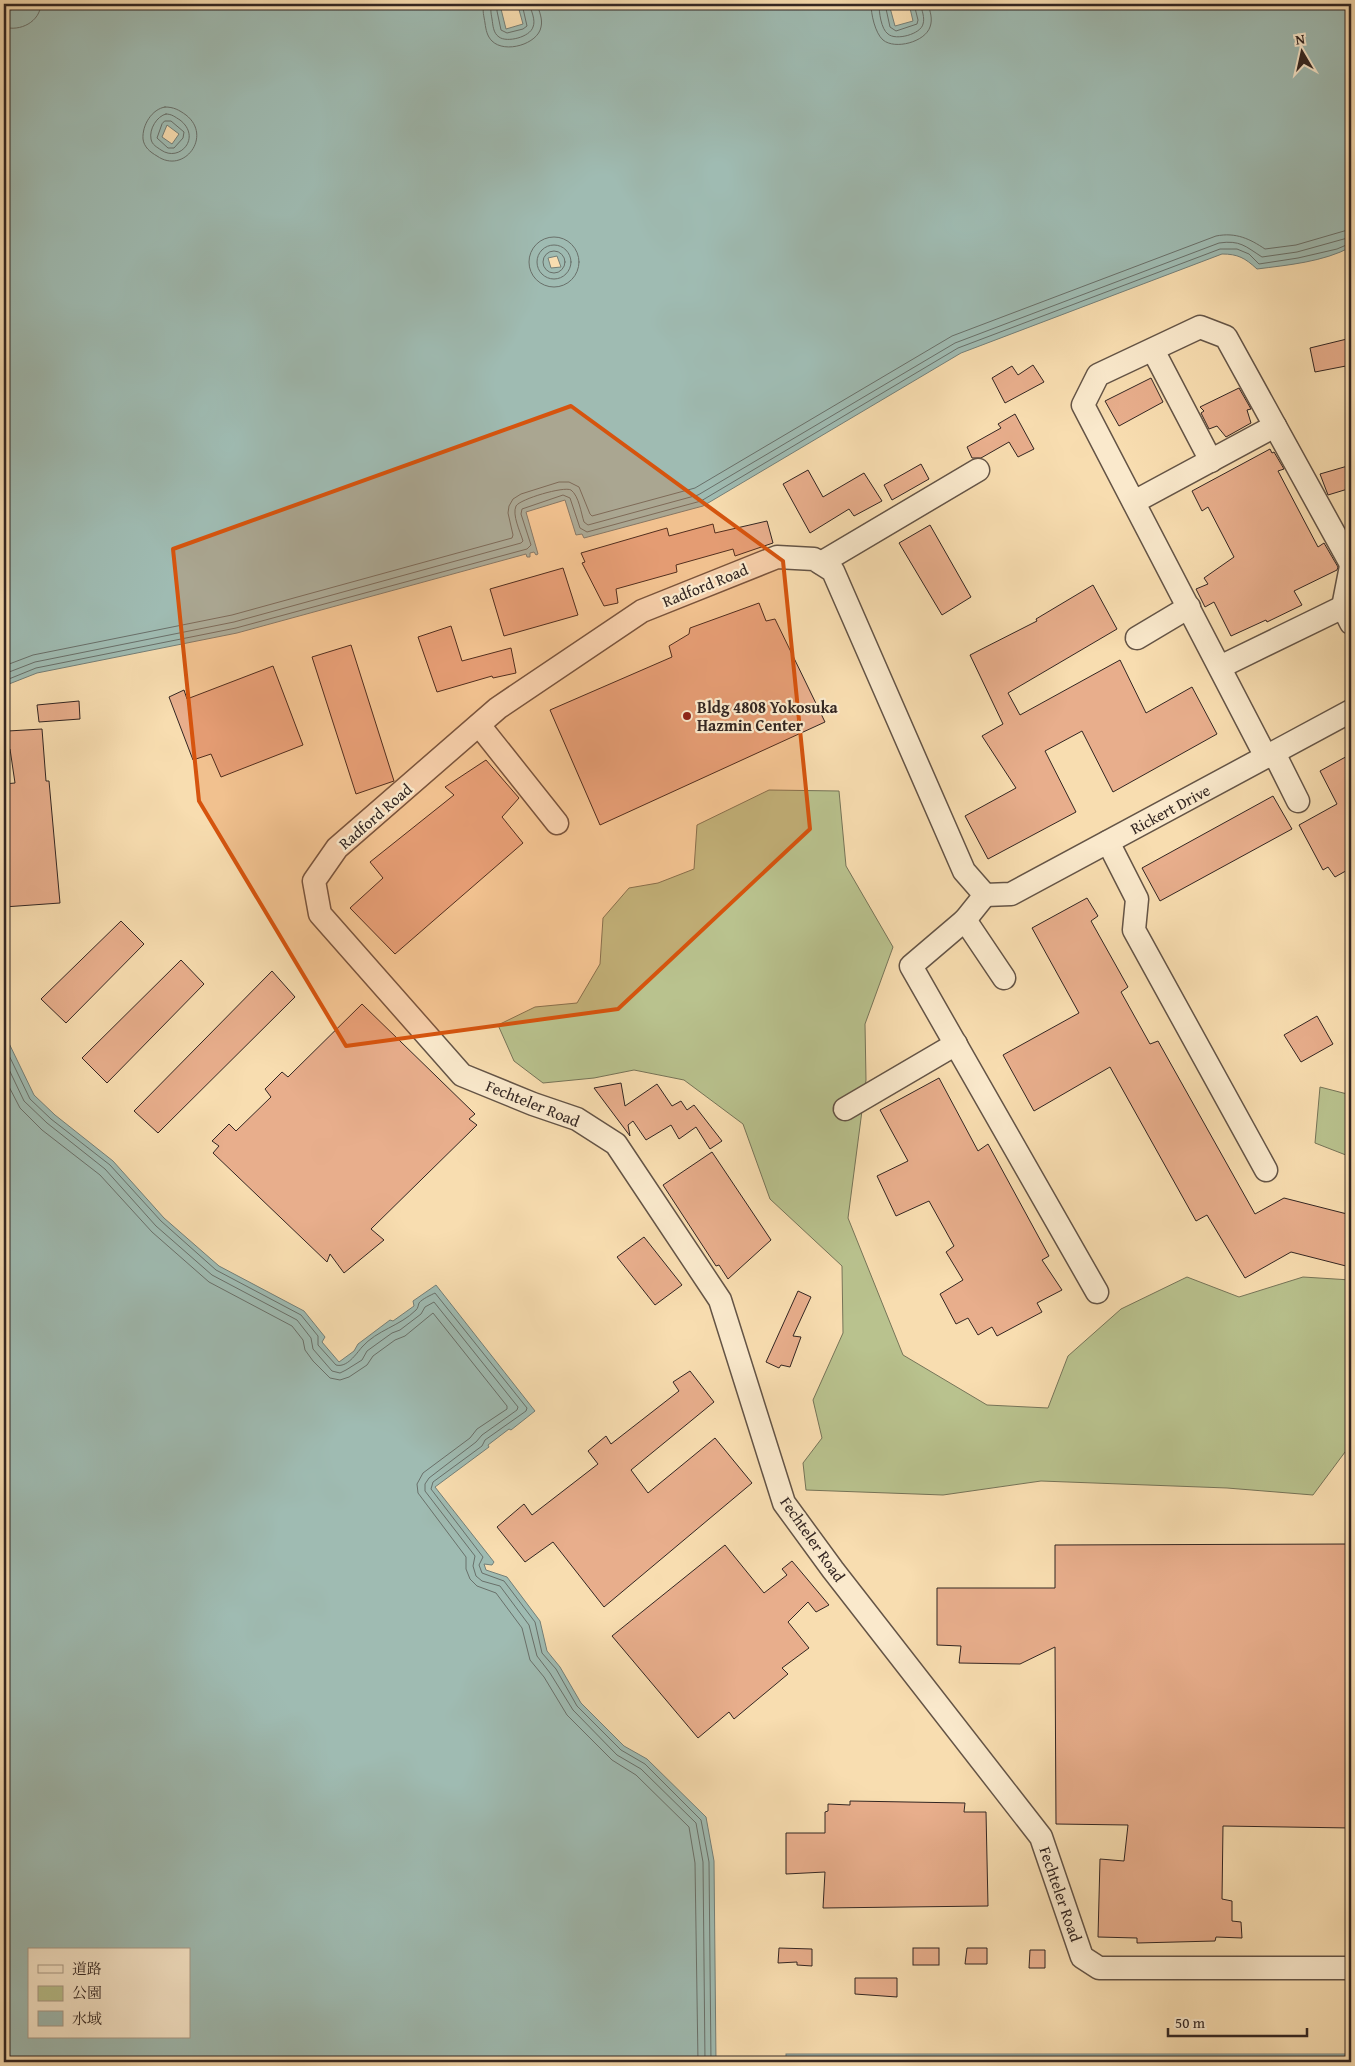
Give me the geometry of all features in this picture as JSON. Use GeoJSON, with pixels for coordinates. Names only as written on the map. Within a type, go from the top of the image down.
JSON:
{"type":"FeatureCollection","features":[{"type":"Feature","properties":{"kind":"street"},"geometry":{"type":"LineString","coordinates":[[1220,667],[1347,615],[1351,565],[1226,337],[1200,327],[1098,376],[1083,405],[1220,667],[1298,801]]}},
{"type":"Feature","properties":{"kind":"street"},"geometry":{"type":"LineString","coordinates":[[1153,350],[1211,461]]}},
{"type":"Feature","properties":{"kind":"street"},"geometry":{"type":"LineString","coordinates":[[1134,502],[1275,426]]}},
{"type":"Feature","properties":{"kind":"street"},"geometry":{"type":"LineString","coordinates":[[978,470],[821,563],[833,571],[964,871],[985,894],[965,920],[911,966],[1097,1292]]}},
{"type":"Feature","properties":{"kind":"street","name":"Radford Road"},"geometry":{"type":"LineString","coordinates":[[314,881],[337,848],[498,708],[642,611],[777,556],[814,559],[821,563]]}},
{"type":"Feature","properties":{"kind":"street"},"geometry":{"type":"LineString","coordinates":[[1137,638],[1188,607]]}},
{"type":"Feature","properties":{"kind":"street","name":"Rickert Drive"},"geometry":{"type":"LineString","coordinates":[[985,894],[1011,894],[1351,711]]}},
{"type":"Feature","properties":{"kind":"street"},"geometry":{"type":"LineString","coordinates":[[479,725],[557,824]]}},
{"type":"Feature","properties":{"kind":"street"},"geometry":{"type":"LineString","coordinates":[[1108,842],[1137,900],[1134,930],[1266,1170]]}},
{"type":"Feature","properties":{"kind":"street","name":"Fechteler Road"},"geometry":{"type":"LineString","coordinates":[[314,881],[320,914],[462,1075],[577,1119],[616,1144],[720,1300],[784,1503],[1041,1837],[1082,1957],[1099,1968],[1351,1968]]}},
{"type":"Feature","properties":{"kind":"street"},"geometry":{"type":"LineString","coordinates":[[965,920],[1004,978]]}},
{"type":"Feature","properties":{"kind":"street"},"geometry":{"type":"LineString","coordinates":[[845,1109],[956,1044]]}},
{"type":"Feature","properties":{"kind":"highlighted area"},"geometry":{"type":"Polygon","coordinates":[[[571,406],[783,561],[810,829],[618,1009],[346,1046],[199,801],[173,549],[571,406]]]}},
{"type":"Feature","properties":{"kind":"green space"},"geometry":{"type":"Polygon","coordinates":[[[769,790],[839,791],[846,866],[893,947],[865,1024],[866,1080],[848,1218],[903,1355],[987,1405],[1048,1408],[1068,1356],[1121,1309],[1187,1277],[1239,1297],[1303,1277],[1351,1280],[1351,1444],[1313,1495],[1227,1488],[1041,1481],[943,1495],[806,1490],[803,1463],[822,1438],[813,1400],[843,1333],[842,1266],[770,1199],[743,1124],[684,1080],[634,1070],[594,1078],[543,1083],[514,1061],[498,1025],[535,1007],[577,1003],[600,964],[603,918],[629,888],[658,883],[694,869],[697,825],[769,790]]]}},
{"type":"Feature","properties":{"kind":"green space"},"geometry":{"type":"Polygon","coordinates":[[[1320,1087],[1351,1095],[1351,1157],[1315,1143],[1320,1087]]]}},
{"type":"Feature","properties":{"kind":"water"},"geometry":{"type":"Polygon","coordinates":[[[4,4],[9,4],[11,10],[23,6],[23,4],[889,4],[895,26],[913,21],[909,4],[1351,4],[1351,247],[1317,259],[1257,269],[1241,257],[1222,254],[961,353],[703,506],[584,538],[582,534],[576,535],[565,500],[526,512],[538,554],[530,553],[530,557],[527,557],[526,554],[237,633],[37,673],[4,686],[4,4]],[[518,6],[501,9],[506,29],[523,24],[518,6]],[[167,125],[162,137],[172,144],[179,134],[167,125]],[[557,256],[548,258],[551,268],[561,267],[557,256]]]}},
{"type":"Feature","properties":{"kind":"water"},"geometry":{"type":"Polygon","coordinates":[[[4,1033],[34,1095],[55,1115],[113,1161],[164,1218],[219,1266],[304,1311],[325,1337],[322,1342],[339,1362],[354,1351],[358,1344],[390,1320],[393,1321],[414,1306],[413,1301],[436,1285],[535,1411],[435,1487],[494,1562],[492,1565],[484,1564],[486,1570],[507,1577],[540,1621],[547,1651],[560,1667],[581,1703],[624,1746],[647,1759],[706,1817],[714,1861],[716,2062],[4,2062],[4,1033]]]}},
{"type":"Feature","properties":{"kind":"water"},"geometry":{"type":"Polygon","coordinates":[[[786,2054],[1351,2054],[1351,2062],[786,2062],[786,2054]]]}},
{"type":"Feature","properties":{"kind":"building"},"geometry":{"type":"Polygon","coordinates":[[[1351,338],[1351,365],[1315,372],[1310,348],[1351,338]]]}},
{"type":"Feature","properties":{"kind":"building"},"geometry":{"type":"Polygon","coordinates":[[[1033,365],[1044,382],[1005,403],[992,378],[1012,366],[1018,375],[1033,365]]]}},
{"type":"Feature","properties":{"kind":"building"},"geometry":{"type":"Polygon","coordinates":[[[1151,378],[1163,402],[1119,426],[1105,401],[1151,378]]]}},
{"type":"Feature","properties":{"kind":"building"},"geometry":{"type":"Polygon","coordinates":[[[1239,388],[1251,409],[1247,410],[1251,423],[1226,437],[1217,426],[1209,429],[1201,413],[1204,411],[1200,407],[1239,388]]]}},
{"type":"Feature","properties":{"kind":"building"},"geometry":{"type":"Polygon","coordinates":[[[1015,414],[1034,449],[1018,457],[1009,442],[981,458],[972,458],[967,447],[1001,428],[998,424],[1015,414]]]}},
{"type":"Feature","properties":{"kind":"building"},"geometry":{"type":"Polygon","coordinates":[[[1270,449],[1272,453],[1274,452],[1284,469],[1278,471],[1318,547],[1324,543],[1338,567],[1337,570],[1294,591],[1302,605],[1267,622],[1266,620],[1231,636],[1214,602],[1205,607],[1196,589],[1208,584],[1204,578],[1234,557],[1208,507],[1202,511],[1192,491],[1270,449]]]}},
{"type":"Feature","properties":{"kind":"building"},"geometry":{"type":"Polygon","coordinates":[[[921,464],[929,479],[892,500],[884,485],[921,464]]]}},
{"type":"Feature","properties":{"kind":"building"},"geometry":{"type":"Polygon","coordinates":[[[1351,465],[1351,488],[1328,495],[1320,474],[1351,465]]]}},
{"type":"Feature","properties":{"kind":"building"},"geometry":{"type":"Polygon","coordinates":[[[808,470],[823,497],[864,473],[882,501],[854,516],[849,509],[810,533],[783,484],[808,470]]]}},
{"type":"Feature","properties":{"kind":"building"},"geometry":{"type":"Polygon","coordinates":[[[767,521],[773,543],[735,556],[733,549],[676,565],[677,572],[616,589],[618,603],[604,606],[582,563],[585,562],[581,553],[667,528],[669,536],[713,524],[715,533],[767,521]]]}},
{"type":"Feature","properties":{"kind":"building"},"geometry":{"type":"Polygon","coordinates":[[[930,525],[971,597],[942,615],[899,543],[930,525]]]}},
{"type":"Feature","properties":{"kind":"building"},"geometry":{"type":"Polygon","coordinates":[[[563,568],[578,615],[504,636],[490,589],[563,568]]]}},
{"type":"Feature","properties":{"kind":"building"},"geometry":{"type":"Polygon","coordinates":[[[1093,585],[1117,629],[1008,693],[1020,715],[1120,660],[1146,713],[1192,687],[1217,734],[1113,792],[1082,731],[1045,751],[1076,812],[988,859],[965,816],[1016,788],[982,736],[1003,724],[970,655],[1037,621],[1036,619],[1093,585]]]}},
{"type":"Feature","properties":{"kind":"building","name":"Bldg 4808 Yokosuka Hazmin Center"},"geometry":{"type":"Polygon","coordinates":[[[759,603],[766,621],[775,619],[825,722],[600,825],[550,710],[672,657],[669,646],[689,634],[690,628],[759,603]]]}},
{"type":"Feature","properties":{"kind":"building"},"geometry":{"type":"Polygon","coordinates":[[[451,626],[462,661],[511,648],[516,673],[493,678],[492,676],[437,692],[418,637],[451,626]]]}},
{"type":"Feature","properties":{"kind":"building"},"geometry":{"type":"Polygon","coordinates":[[[351,645],[394,781],[356,794],[312,657],[351,645]]]}},
{"type":"Feature","properties":{"kind":"building"},"geometry":{"type":"Polygon","coordinates":[[[273,666],[303,745],[221,777],[211,754],[193,760],[169,697],[184,690],[187,699],[273,666]]]}},
{"type":"Feature","properties":{"kind":"building"},"geometry":{"type":"Polygon","coordinates":[[[79,701],[80,719],[39,722],[37,705],[79,701]]]}},
{"type":"Feature","properties":{"kind":"building"},"geometry":{"type":"Polygon","coordinates":[[[42,729],[46,781],[49,781],[60,903],[4,907],[4,784],[15,783],[10,749],[4,750],[4,734],[9,733],[8,731],[42,729]]]}},
{"type":"Feature","properties":{"kind":"building"},"geometry":{"type":"Polygon","coordinates":[[[1351,754],[1351,868],[1335,877],[1328,867],[1323,870],[1299,825],[1337,804],[1320,771],[1351,754]]]}},
{"type":"Feature","properties":{"kind":"building"},"geometry":{"type":"Polygon","coordinates":[[[486,760],[519,798],[502,817],[523,843],[395,954],[350,908],[383,878],[370,862],[454,795],[445,787],[486,760]]]}},
{"type":"Feature","properties":{"kind":"building"},"geometry":{"type":"Polygon","coordinates":[[[1273,796],[1292,829],[1160,901],[1142,868],[1273,796]]]}},
{"type":"Feature","properties":{"kind":"building"},"geometry":{"type":"Polygon","coordinates":[[[1087,898],[1098,916],[1091,921],[1128,987],[1121,992],[1150,1044],[1158,1041],[1255,1214],[1284,1198],[1351,1215],[1351,1245],[1346,1266],[1291,1252],[1245,1278],[1207,1215],[1196,1221],[1110,1067],[1034,1111],[1003,1055],[1079,1013],[1032,928],[1087,898]]]}},
{"type":"Feature","properties":{"kind":"building"},"geometry":{"type":"Polygon","coordinates":[[[121,921],[144,944],[66,1023],[41,999],[121,921]]]}},
{"type":"Feature","properties":{"kind":"building"},"geometry":{"type":"Polygon","coordinates":[[[181,960],[204,984],[107,1083],[82,1058],[181,960]]]}},
{"type":"Feature","properties":{"kind":"building"},"geometry":{"type":"Polygon","coordinates":[[[272,971],[295,997],[158,1133],[134,1111],[272,971]]]}},
{"type":"Feature","properties":{"kind":"building"},"geometry":{"type":"Polygon","coordinates":[[[362,1004],[475,1114],[469,1119],[477,1125],[371,1229],[384,1240],[344,1273],[330,1254],[327,1262],[213,1153],[219,1146],[212,1141],[229,1124],[236,1131],[271,1097],[265,1089],[282,1072],[288,1077],[362,1004]]]}},
{"type":"Feature","properties":{"kind":"building"},"geometry":{"type":"Polygon","coordinates":[[[1317,1016],[1333,1044],[1301,1062],[1284,1035],[1317,1016]]]}},
{"type":"Feature","properties":{"kind":"building"},"geometry":{"type":"Polygon","coordinates":[[[939,1078],[978,1151],[988,1144],[1049,1256],[1042,1260],[1062,1290],[1037,1303],[1042,1312],[997,1336],[992,1327],[978,1335],[968,1318],[956,1324],[940,1294],[963,1280],[946,1252],[954,1246],[929,1201],[896,1216],[877,1176],[908,1161],[880,1110],[939,1078]]]}},
{"type":"Feature","properties":{"kind":"building"},"geometry":{"type":"Polygon","coordinates":[[[621,1083],[625,1106],[657,1084],[672,1106],[681,1101],[687,1110],[694,1105],[722,1141],[710,1149],[696,1127],[679,1139],[671,1125],[646,1140],[633,1121],[628,1125],[630,1136],[594,1088],[621,1083]]]}},
{"type":"Feature","properties":{"kind":"building"},"geometry":{"type":"Polygon","coordinates":[[[712,1152],[771,1240],[728,1279],[719,1265],[716,1266],[663,1185],[712,1152]]]}},
{"type":"Feature","properties":{"kind":"building"},"geometry":{"type":"Polygon","coordinates":[[[644,1237],[682,1285],[655,1305],[617,1257],[644,1237]]]}},
{"type":"Feature","properties":{"kind":"building"},"geometry":{"type":"Polygon","coordinates":[[[798,1291],[811,1297],[793,1336],[801,1337],[790,1367],[781,1365],[779,1368],[766,1362],[798,1291]]]}},
{"type":"Feature","properties":{"kind":"building"},"geometry":{"type":"Polygon","coordinates":[[[690,1371],[714,1402],[631,1470],[648,1493],[715,1438],[752,1483],[604,1607],[553,1542],[525,1562],[497,1527],[524,1504],[532,1515],[598,1464],[588,1451],[606,1436],[611,1444],[679,1391],[673,1382],[690,1371]]]}},
{"type":"Feature","properties":{"kind":"building"},"geometry":{"type":"Polygon","coordinates":[[[1351,1544],[1351,1828],[1223,1826],[1222,1899],[1232,1901],[1232,1921],[1241,1922],[1242,1938],[1216,1937],[1215,1941],[1137,1943],[1137,1938],[1098,1937],[1100,1859],[1124,1861],[1128,1825],[1056,1824],[1055,1647],[1020,1664],[959,1663],[961,1646],[937,1645],[937,1588],[1055,1588],[1055,1545],[1351,1544]]]}},
{"type":"Feature","properties":{"kind":"building"},"geometry":{"type":"Polygon","coordinates":[[[725,1545],[764,1593],[787,1575],[782,1569],[792,1561],[829,1605],[816,1612],[808,1602],[788,1622],[809,1648],[782,1668],[788,1674],[734,1719],[729,1712],[698,1738],[612,1636],[725,1545]]]}},
{"type":"Feature","properties":{"kind":"building"},"geometry":{"type":"Polygon","coordinates":[[[850,1801],[965,1803],[964,1812],[986,1812],[988,1906],[823,1908],[825,1872],[786,1874],[786,1833],[825,1833],[825,1812],[828,1811],[828,1804],[850,1805],[850,1801]]]}},
{"type":"Feature","properties":{"kind":"building"},"geometry":{"type":"Polygon","coordinates":[[[779,1948],[812,1949],[812,1966],[797,1965],[797,1962],[778,1963],[779,1948]]]}},
{"type":"Feature","properties":{"kind":"building"},"geometry":{"type":"Polygon","coordinates":[[[913,1948],[939,1948],[939,1965],[913,1965],[913,1948]]]}},
{"type":"Feature","properties":{"kind":"building"},"geometry":{"type":"Polygon","coordinates":[[[967,1948],[987,1948],[987,1964],[965,1964],[967,1948]]]}},
{"type":"Feature","properties":{"kind":"building"},"geometry":{"type":"Polygon","coordinates":[[[1030,1950],[1045,1950],[1045,1968],[1029,1968],[1030,1950]]]}},
{"type":"Feature","properties":{"kind":"building"},"geometry":{"type":"Polygon","coordinates":[[[855,1978],[897,1978],[897,1997],[855,1994],[855,1978]]]}},
{"type":"Feature","properties":{"kind":"place","name":"Bldg 4808 Yokosuka Hazmin Center"},"geometry":{"type":"Point","coordinates":[687,716]}}]}
